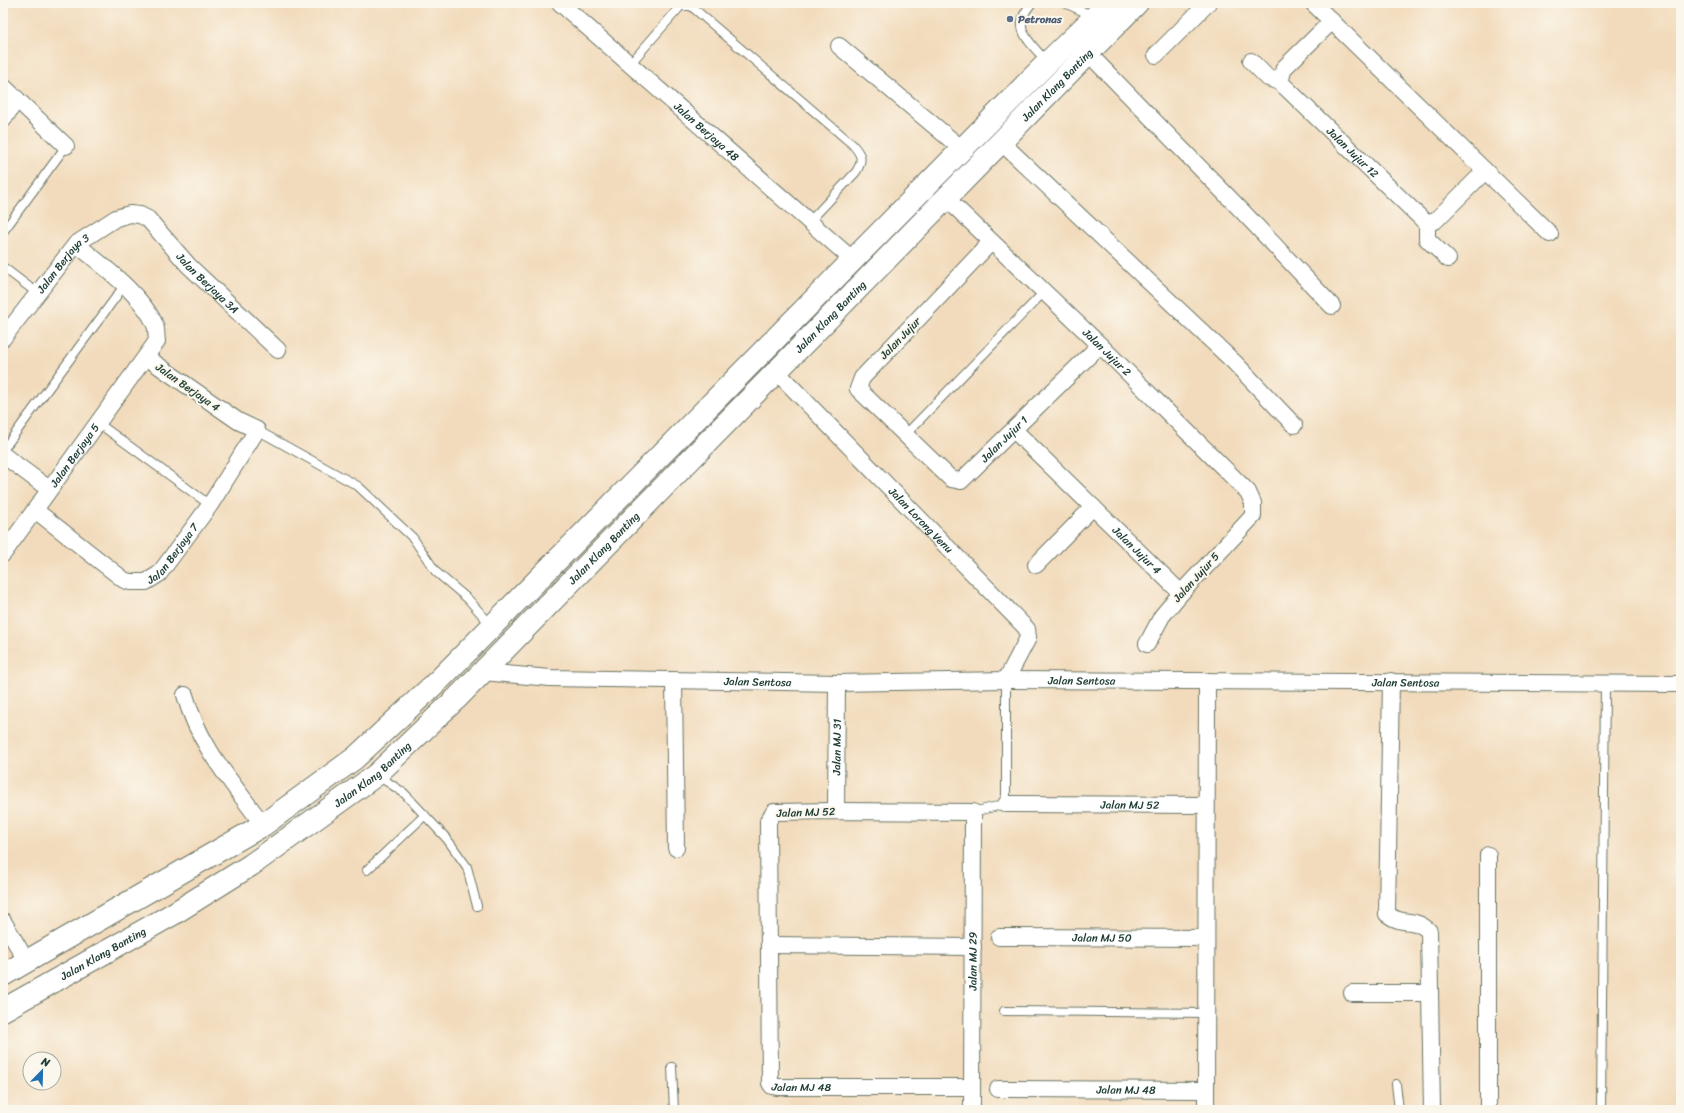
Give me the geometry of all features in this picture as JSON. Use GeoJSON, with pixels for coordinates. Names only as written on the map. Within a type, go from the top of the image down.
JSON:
{"type":"FeatureCollection","features":[{"type":"Feature","properties":{"kind":"highway","name":"Jalan Klang Banting"},"geometry":{"type":"LineString","coordinates":[[3,1010],[174,914],[232,877],[376,775],[483,672],[1136,3]]}},
{"type":"Feature","properties":{"kind":"highway","name":"Jalan Klang Banting"},"geometry":{"type":"LineString","coordinates":[[3,975],[263,825],[355,758],[441,678],[493,626],[853,260],[958,146],[1102,10]]}},
{"type":"Feature","properties":{"kind":"street","name":"Jalan Berjaya 48"},"geometry":{"type":"LineString","coordinates":[[560,3],[853,260]]}},
{"type":"Feature","properties":{"kind":"street"},"geometry":{"type":"LineString","coordinates":[[1156,55],[1208,3]]}},
{"type":"Feature","properties":{"kind":"street"},"geometry":{"type":"LineString","coordinates":[[1313,3],[1550,234]]}},
{"type":"Feature","properties":{"kind":"street"},"geometry":{"type":"LineString","coordinates":[[1280,82],[1284,68],[1332,21]]}},
{"type":"Feature","properties":{"kind":"street"},"geometry":{"type":"LineString","coordinates":[[839,46],[958,146]]}},
{"type":"Feature","properties":{"kind":"street"},"geometry":{"type":"LineString","coordinates":[[1088,53],[1332,306]]}},
{"type":"Feature","properties":{"kind":"street","name":"Jalan Jujur 12"},"geometry":{"type":"LineString","coordinates":[[1251,61],[1268,78],[1280,82],[1427,224]]}},
{"type":"Feature","properties":{"kind":"street"},"geometry":{"type":"LineString","coordinates":[[3,86],[66,146]]}},
{"type":"Feature","properties":{"kind":"street"},"geometry":{"type":"LineString","coordinates":[[3,120],[17,99]]}},
{"type":"Feature","properties":{"kind":"street"},"geometry":{"type":"LineString","coordinates":[[1001,142],[1234,362],[1294,425]]}},
{"type":"Feature","properties":{"kind":"street"},"geometry":{"type":"LineString","coordinates":[[1448,259],[1427,239],[1427,224],[1436,220],[1486,171]]}},
{"type":"Feature","properties":{"kind":"street","name":"Jalan Jujur 2"},"geometry":{"type":"LineString","coordinates":[[946,198],[1100,345],[1248,492],[1253,503],[1253,516]]}},
{"type":"Feature","properties":{"kind":"street","name":"Jalan Berjaya 3"},"geometry":{"type":"LineString","coordinates":[[3,338],[76,244],[116,218],[130,214],[140,214]]}},
{"type":"Feature","properties":{"kind":"street","name":"Jalan Berjaya 3A"},"geometry":{"type":"LineString","coordinates":[[140,214],[148,219],[189,266],[278,350]]}},
{"type":"Feature","properties":{"kind":"street","name":"Jalan Jujur"},"geometry":{"type":"LineString","coordinates":[[905,435],[858,389],[862,378],[991,242]]}},
{"type":"Feature","properties":{"kind":"street","name":"Jalan Berjaya 4"},"geometry":{"type":"LineString","coordinates":[[76,244],[124,286],[148,311],[156,327],[156,340],[146,358],[238,421],[257,430]]}},
{"type":"Feature","properties":{"kind":"street","name":"Jalan Jujur 1"},"geometry":{"type":"LineString","coordinates":[[905,435],[951,479],[961,481],[1100,345]]}},
{"type":"Feature","properties":{"kind":"street","name":"Jalan Berjaya 5"},"geometry":{"type":"LineString","coordinates":[[3,554],[146,358]]}},
{"type":"Feature","properties":{"kind":"street","name":"Jalan Lorong Venu"},"geometry":{"type":"LineString","coordinates":[[776,372],[1027,629],[1028,638],[1006,680]]}},
{"type":"Feature","properties":{"kind":"street","name":"Jalan Berjaya 7"},"geometry":{"type":"LineString","coordinates":[[35,510],[124,580],[130,582],[146,582],[159,574],[210,505],[257,430]]}},
{"type":"Feature","properties":{"kind":"street","name":"Jalan Jujur 4"},"geometry":{"type":"LineString","coordinates":[[1014,430],[1181,593]]}},
{"type":"Feature","properties":{"kind":"street"},"geometry":{"type":"LineString","coordinates":[[3,455],[49,489]]}},
{"type":"Feature","properties":{"kind":"street"},"geometry":{"type":"LineString","coordinates":[[1036,565],[1093,507]]}},
{"type":"Feature","properties":{"kind":"street","name":"Jalan Jujur 5"},"geometry":{"type":"LineString","coordinates":[[1146,644],[1162,616],[1181,593],[1253,516]]}},
{"type":"Feature","properties":{"kind":"street","name":"Jalan Sentosa"},"geometry":{"type":"LineString","coordinates":[[483,672],[550,678],[837,682],[1006,680],[1391,681],[1681,684]]}},
{"type":"Feature","properties":{"kind":"street"},"geometry":{"type":"LineString","coordinates":[[674,680],[676,848]]}},
{"type":"Feature","properties":{"kind":"street"},"geometry":{"type":"LineString","coordinates":[[1206,1110],[1207,681]]}},
{"type":"Feature","properties":{"kind":"street"},"geometry":{"type":"LineString","coordinates":[[1391,681],[1388,914],[1396,921],[1420,923],[1429,931],[1432,1110]]}},
{"type":"Feature","properties":{"kind":"street","name":"Jalan MJ 31"},"geometry":{"type":"LineString","coordinates":[[836,811],[837,682]]}},
{"type":"Feature","properties":{"kind":"street"},"geometry":{"type":"LineString","coordinates":[[185,694],[191,717],[205,744],[263,825]]}},
{"type":"Feature","properties":{"kind":"street","name":"Jalan MJ 52"},"geometry":{"type":"LineString","coordinates":[[1006,804],[1206,805]]}},
{"type":"Feature","properties":{"kind":"street","name":"Jalan MJ 52"},"geometry":{"type":"LineString","coordinates":[[770,945],[768,821],[774,812],[973,812]]}},
{"type":"Feature","properties":{"kind":"street","name":"Jalan MJ 29"},"geometry":{"type":"LineString","coordinates":[[972,1110],[973,812]]}},
{"type":"Feature","properties":{"kind":"street"},"geometry":{"type":"LineString","coordinates":[[1488,855],[1488,1110]]}},
{"type":"Feature","properties":{"kind":"street"},"geometry":{"type":"LineString","coordinates":[[3,921],[27,962]]}},
{"type":"Feature","properties":{"kind":"street","name":"Jalan MJ 50"},"geometry":{"type":"LineString","coordinates":[[999,937],[1206,938]]}},
{"type":"Feature","properties":{"kind":"street"},"geometry":{"type":"LineString","coordinates":[[770,945],[973,947]]}},
{"type":"Feature","properties":{"kind":"street","name":"Jalan MJ 48"},"geometry":{"type":"LineString","coordinates":[[770,945],[770,1083],[772,1086],[972,1087]]}},
{"type":"Feature","properties":{"kind":"street"},"geometry":{"type":"LineString","coordinates":[[1352,993],[1430,993]]}},
{"type":"Feature","properties":{"kind":"street","name":"Jalan MJ 48"},"geometry":{"type":"LineString","coordinates":[[998,1089],[1206,1090]]}},
{"type":"Feature","properties":{"kind":"lane"},"geometry":{"type":"LineString","coordinates":[[1032,3],[1024,11],[1021,21],[1023,34],[1047,63]]}},
{"type":"Feature","properties":{"kind":"lane"},"geometry":{"type":"LineString","coordinates":[[1064,3],[1102,10]]}},
{"type":"Feature","properties":{"kind":"lane"},"geometry":{"type":"LineString","coordinates":[[630,64],[679,8],[682,6],[691,6],[852,144],[860,152],[862,158],[861,165],[809,222]]}},
{"type":"Feature","properties":{"kind":"lane"},"geometry":{"type":"LineString","coordinates":[[3,232],[66,146]]}},
{"type":"Feature","properties":{"kind":"lane"},"geometry":{"type":"LineString","coordinates":[[3,267],[37,293]]}},
{"type":"Feature","properties":{"kind":"lane"},"geometry":{"type":"LineString","coordinates":[[3,450],[124,286]]}},
{"type":"Feature","properties":{"kind":"lane"},"geometry":{"type":"LineString","coordinates":[[905,435],[1044,292]]}},
{"type":"Feature","properties":{"kind":"lane"},"geometry":{"type":"LineString","coordinates":[[98,423],[210,505]]}},
{"type":"Feature","properties":{"kind":"lane"},"geometry":{"type":"LineString","coordinates":[[257,430],[358,486],[413,538],[436,572],[468,599],[493,626]]}},
{"type":"Feature","properties":{"kind":"lane"},"geometry":{"type":"LineString","coordinates":[[973,812],[1006,804],[1006,680]]}},
{"type":"Feature","properties":{"kind":"lane"},"geometry":{"type":"LineString","coordinates":[[1601,1110],[1605,684]]}},
{"type":"Feature","properties":{"kind":"lane"},"geometry":{"type":"LineString","coordinates":[[376,775],[404,793],[447,839],[467,868],[477,906]]}},
{"type":"Feature","properties":{"kind":"lane"},"geometry":{"type":"LineString","coordinates":[[367,870],[425,815]]}},
{"type":"Feature","properties":{"kind":"lane"},"geometry":{"type":"LineString","coordinates":[[1004,1011],[1206,1013]]}},
{"type":"Feature","properties":{"kind":"lane"},"geometry":{"type":"LineString","coordinates":[[672,1067],[674,1110]]}},
{"type":"Feature","properties":{"kind":"lane"},"geometry":{"type":"LineString","coordinates":[[1396,1084],[1399,1110]]}},
{"type":"Feature","properties":{"kind":"place","name":"Petronas"},"geometry":{"type":"Point","coordinates":[1010,19]}}]}
